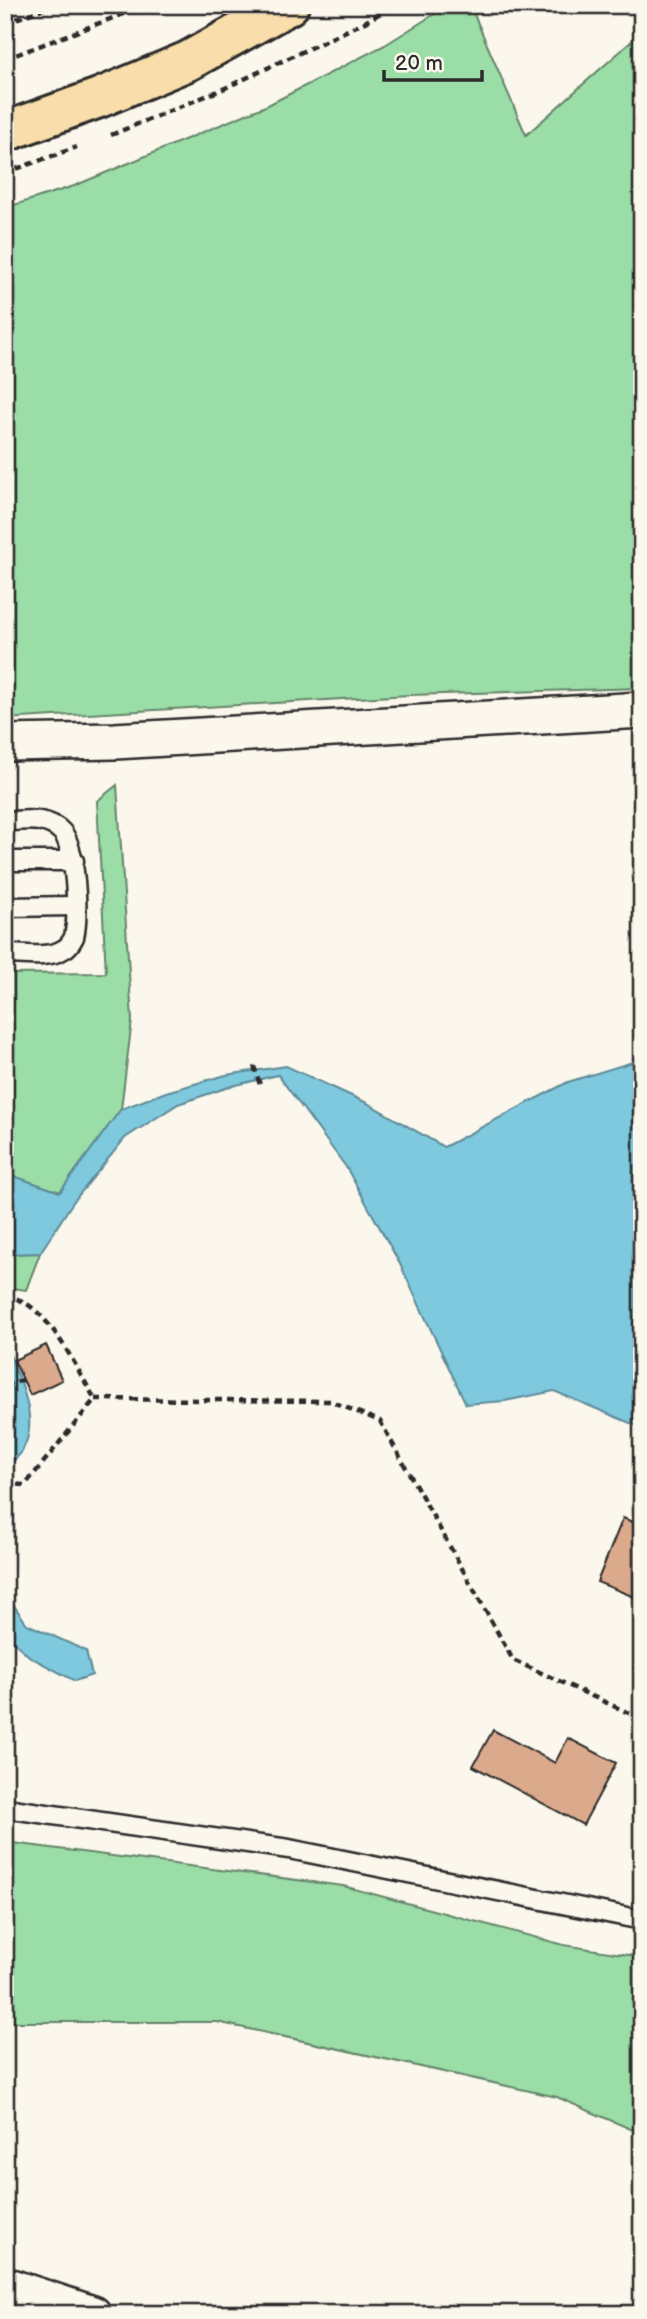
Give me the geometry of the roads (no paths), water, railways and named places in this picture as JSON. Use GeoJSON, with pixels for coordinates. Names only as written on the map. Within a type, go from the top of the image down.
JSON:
{"type":"FeatureCollection","features":[{"type":"Feature","properties":{"kind":"main road"},"geometry":{"type":"LineString","coordinates":[[5,132],[99,98],[188,61],[289,5]]}},
{"type":"Feature","properties":{"kind":"street"},"geometry":{"type":"LineString","coordinates":[[5,743],[115,741],[642,710]]}},
{"type":"Feature","properties":{"kind":"street"},"geometry":{"type":"LineString","coordinates":[[5,2285],[93,2314]]}},
{"type":"Feature","properties":{"kind":"lane"},"geometry":{"type":"LineString","coordinates":[[5,821],[38,820],[55,826],[68,841],[74,861],[75,906],[74,937],[64,949],[54,954],[5,954]]}},
{"type":"Feature","properties":{"kind":"lane"},"geometry":{"type":"LineString","coordinates":[[5,862],[74,861]]}},
{"type":"Feature","properties":{"kind":"lane"},"geometry":{"type":"LineString","coordinates":[[5,907],[75,906]]}},
{"type":"Feature","properties":{"kind":"lane"},"geometry":{"type":"LineString","coordinates":[[5,1808],[289,1849],[642,1920]]}},
{"type":"Feature","properties":{"kind":"water"},"geometry":{"type":"Polygon","coordinates":[[[642,1059],[642,1428],[554,1391],[505,1401],[466,1404],[399,1262],[346,1167],[278,1075],[232,1086],[178,1104],[125,1138],[73,1202],[40,1253],[5,1254],[5,1177],[16,1177],[60,1192],[121,1109],[166,1092],[226,1075],[286,1066],[367,1103],[444,1147],[568,1082],[642,1059]]]}},
{"type":"Feature","properties":{"kind":"water"},"geometry":{"type":"Polygon","coordinates":[[[5,1342],[25,1394],[29,1421],[28,1435],[19,1456],[5,1464],[5,1342]]]}},
{"type":"Feature","properties":{"kind":"water"},"geometry":{"type":"Polygon","coordinates":[[[5,1593],[27,1624],[86,1651],[92,1675],[75,1681],[30,1657],[5,1634],[5,1593]]]}}]}
